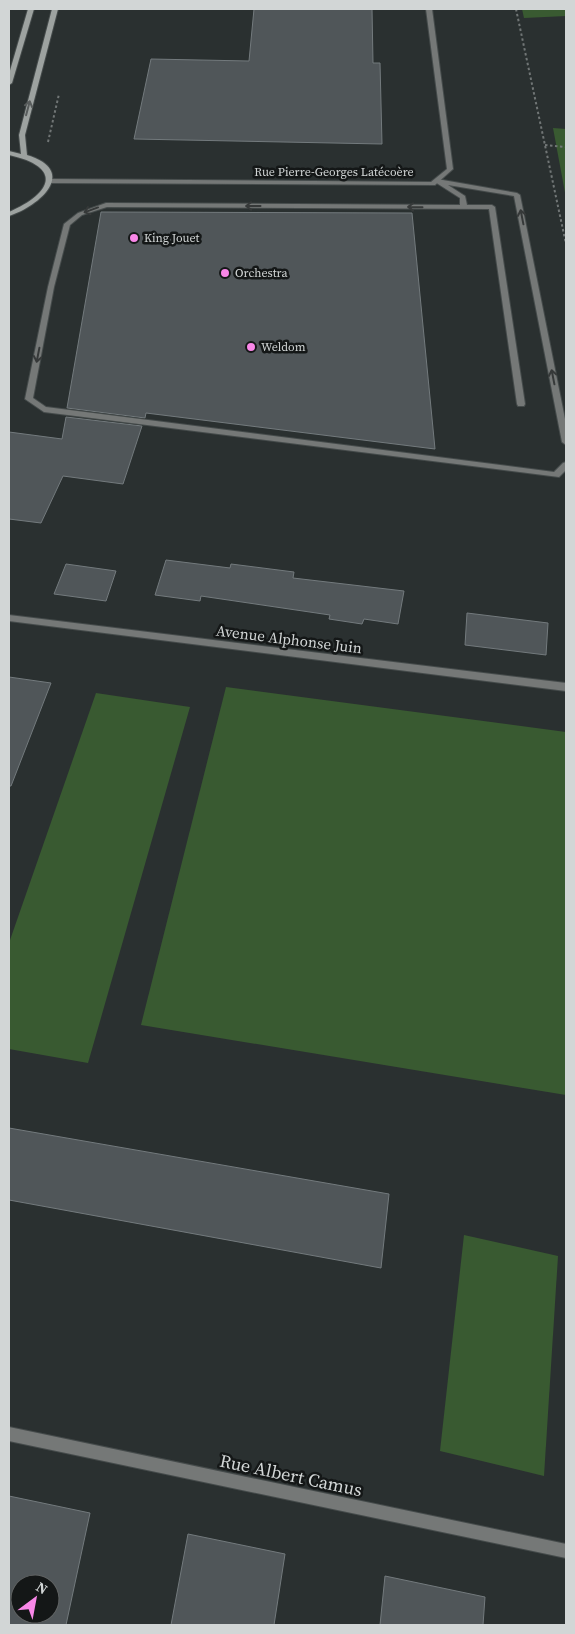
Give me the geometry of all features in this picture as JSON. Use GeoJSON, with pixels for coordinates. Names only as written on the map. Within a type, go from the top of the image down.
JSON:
{"type":"FeatureCollection","features":[{"type":"Feature","properties":{"kind":"street"},"geometry":{"type":"LineString","coordinates":[[9,83],[31,9]]}},
{"type":"Feature","properties":{"kind":"street"},"geometry":{"type":"LineString","coordinates":[[24,156],[22,135],[55,9]]}},
{"type":"Feature","properties":{"kind":"street"},"geometry":{"type":"LineString","coordinates":[[429,9],[450,169],[437,181],[463,197],[464,208]]}},
{"type":"Feature","properties":{"kind":"street"},"geometry":{"type":"LineString","coordinates":[[9,153],[24,156],[43,166],[48,173],[50,181],[48,189],[42,198],[32,205],[9,214]]}},
{"type":"Feature","properties":{"kind":"street","name":"Rue Pierre-Georges Latécoère"},"geometry":{"type":"LineString","coordinates":[[50,181],[433,184],[437,181],[517,194],[566,442]]}},
{"type":"Feature","properties":{"kind":"street"},"geometry":{"type":"LineString","coordinates":[[521,404],[492,208],[106,205],[80,214],[67,224],[51,287],[29,400],[44,409],[556,474],[566,465]]}},
{"type":"Feature","properties":{"kind":"street","name":"Avenue Alphonse Juin"},"geometry":{"type":"LineString","coordinates":[[9,618],[566,688]]}},
{"type":"Feature","properties":{"kind":"street","name":"Rue Albert Camus"},"geometry":{"type":"LineString","coordinates":[[9,1434],[566,1551]]}},
{"type":"Feature","properties":{"kind":"path"},"geometry":{"type":"LineString","coordinates":[[516,9],[566,244]]}},
{"type":"Feature","properties":{"kind":"path"},"geometry":{"type":"LineString","coordinates":[[46,148],[60,92]]}},
{"type":"Feature","properties":{"kind":"path"},"geometry":{"type":"LineString","coordinates":[[545,146],[566,147]]}},
{"type":"Feature","properties":{"kind":"green space"},"geometry":{"type":"Polygon","coordinates":[[[522,9],[566,9],[566,16],[524,18],[522,9]]]}},
{"type":"Feature","properties":{"kind":"green space"},"geometry":{"type":"Polygon","coordinates":[[[553,128],[566,129],[566,198],[553,128]]]}},
{"type":"Feature","properties":{"kind":"green space"},"geometry":{"type":"Polygon","coordinates":[[[226,687],[566,732],[566,1095],[141,1025],[226,687]]]}},
{"type":"Feature","properties":{"kind":"green space"},"geometry":{"type":"Polygon","coordinates":[[[96,693],[190,707],[88,1063],[9,1049],[9,943],[96,693]]]}},
{"type":"Feature","properties":{"kind":"green space"},"geometry":{"type":"Polygon","coordinates":[[[464,1235],[558,1256],[544,1476],[440,1451],[464,1235]]]}},
{"type":"Feature","properties":{"kind":"building"},"geometry":{"type":"Polygon","coordinates":[[[254,9],[372,9],[373,63],[380,63],[382,144],[134,139],[151,59],[249,61],[254,9]]]}},
{"type":"Feature","properties":{"kind":"building","name":"Weldom"},"geometry":{"type":"Polygon","coordinates":[[[101,212],[412,213],[435,449],[146,413],[145,418],[67,408],[101,212]]]}},
{"type":"Feature","properties":{"kind":"building"},"geometry":{"type":"Polygon","coordinates":[[[66,417],[142,426],[123,484],[63,476],[41,523],[9,519],[9,432],[62,439],[66,417]]]}},
{"type":"Feature","properties":{"kind":"building"},"geometry":{"type":"Polygon","coordinates":[[[166,560],[230,568],[231,564],[294,572],[293,578],[404,591],[398,624],[364,619],[362,624],[329,619],[330,615],[201,596],[200,601],[155,595],[166,560]]]}},
{"type":"Feature","properties":{"kind":"building"},"geometry":{"type":"Polygon","coordinates":[[[66,564],[116,571],[106,601],[54,594],[66,564]]]}},
{"type":"Feature","properties":{"kind":"building"},"geometry":{"type":"Polygon","coordinates":[[[467,613],[548,623],[546,655],[465,645],[467,613]]]}},
{"type":"Feature","properties":{"kind":"building"},"geometry":{"type":"Polygon","coordinates":[[[9,677],[51,683],[11,786],[9,786],[9,677]]]}},
{"type":"Feature","properties":{"kind":"building"},"geometry":{"type":"Polygon","coordinates":[[[9,1128],[389,1194],[381,1268],[9,1200],[9,1128]]]}},
{"type":"Feature","properties":{"kind":"building"},"geometry":{"type":"Polygon","coordinates":[[[9,1496],[90,1513],[66,1625],[9,1625],[9,1496]]]}},
{"type":"Feature","properties":{"kind":"building"},"geometry":{"type":"Polygon","coordinates":[[[188,1534],[285,1554],[274,1625],[171,1625],[188,1534]]]}},
{"type":"Feature","properties":{"kind":"building"},"geometry":{"type":"Polygon","coordinates":[[[385,1576],[485,1597],[483,1625],[380,1625],[385,1576]]]}},
{"type":"Feature","properties":{"kind":"place","name":"King Jouet"},"geometry":{"type":"Point","coordinates":[134,238]}},
{"type":"Feature","properties":{"kind":"place","name":"Orchestra"},"geometry":{"type":"Point","coordinates":[225,273]}},
{"type":"Feature","properties":{"kind":"place","name":"Weldom"},"geometry":{"type":"Point","coordinates":[251,347]}}]}
